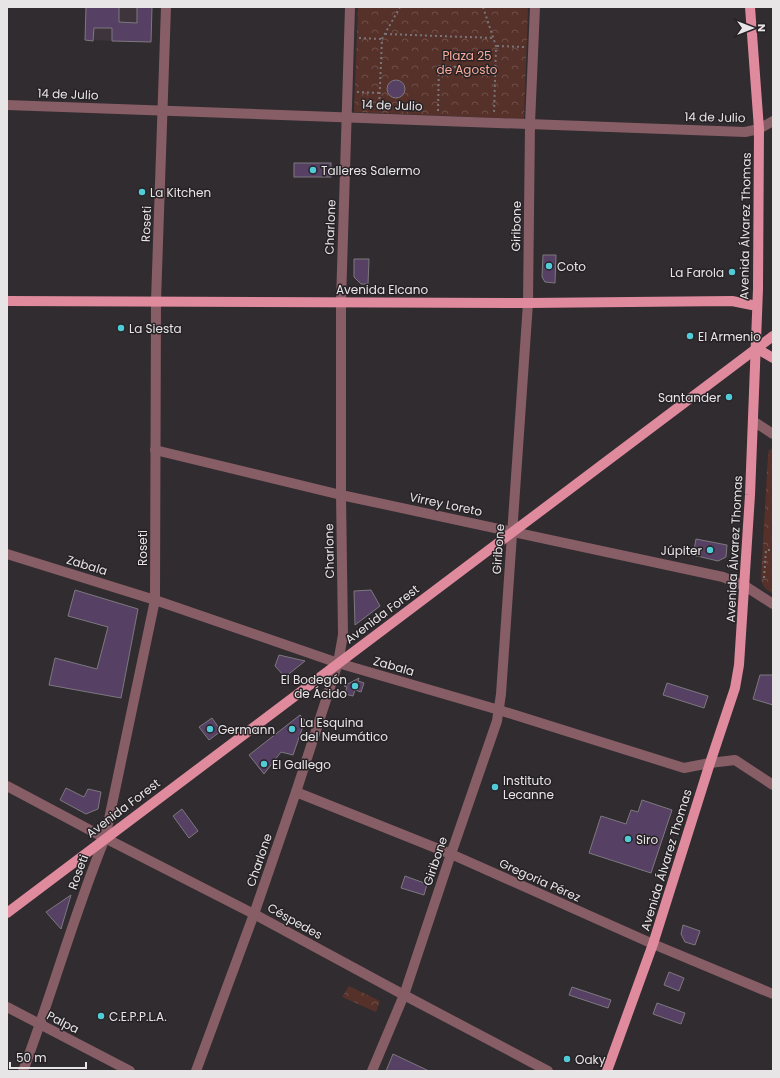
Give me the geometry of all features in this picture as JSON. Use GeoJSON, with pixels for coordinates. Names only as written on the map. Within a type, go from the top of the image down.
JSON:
{"type":"FeatureCollection","features":[{"type":"Feature","properties":{"kind":"main road","name":"Avenida Álvarez Thomas"},"geometry":{"type":"LineString","coordinates":[[607,1071],[653,944],[738,676],[750,495],[757,306],[759,129],[750,7]]}},
{"type":"Feature","properties":{"kind":"main road","name":"Avenida Elcano"},"geometry":{"type":"LineString","coordinates":[[7,301],[528,303],[732,301],[757,306]]}},
{"type":"Feature","properties":{"kind":"main road","name":"Avenida Forest"},"geometry":{"type":"LineString","coordinates":[[7,913],[773,336]]}},
{"type":"Feature","properties":{"kind":"main road"},"geometry":{"type":"LineString","coordinates":[[756,348],[773,358]]}},
{"type":"Feature","properties":{"kind":"street","name":"Roseti"},"geometry":{"type":"LineString","coordinates":[[23,1071],[92,870],[105,838],[155,600],[156,302],[166,7]]}},
{"type":"Feature","properties":{"kind":"street","name":"Charlone"},"geometry":{"type":"LineString","coordinates":[[196,1071],[254,914],[296,792],[338,663],[343,636],[341,302],[350,7]]}},
{"type":"Feature","properties":{"kind":"street","name":"Giribone"},"geometry":{"type":"LineString","coordinates":[[372,1071],[404,996],[450,854],[497,721],[499,710],[513,532],[528,303],[530,124],[535,7]]}},
{"type":"Feature","properties":{"kind":"street","name":"14 de Julio"},"geometry":{"type":"LineString","coordinates":[[7,105],[745,132],[759,129],[773,121]]}},
{"type":"Feature","properties":{"kind":"street"},"geometry":{"type":"LineString","coordinates":[[753,422],[773,434]]}},
{"type":"Feature","properties":{"kind":"street","name":"Virrey Loreto"},"geometry":{"type":"LineString","coordinates":[[155,450],[341,494],[723,577],[745,586],[773,604]]}},
{"type":"Feature","properties":{"kind":"street","name":"Zabala"},"geometry":{"type":"LineString","coordinates":[[7,554],[155,600],[338,663],[499,710],[684,768],[735,760],[773,785]]}},
{"type":"Feature","properties":{"kind":"street","name":"Céspedes"},"geometry":{"type":"LineString","coordinates":[[7,786],[254,914],[404,996],[548,1071]]}},
{"type":"Feature","properties":{"kind":"street","name":"Gregoria Pérez"},"geometry":{"type":"LineString","coordinates":[[296,792],[450,854],[653,944],[773,994]]}},
{"type":"Feature","properties":{"kind":"street","name":"Palpa"},"geometry":{"type":"LineString","coordinates":[[7,1007],[130,1071]]}},
{"type":"Feature","properties":{"kind":"path"},"geometry":{"type":"LineString","coordinates":[[378,118],[382,39],[400,7]]}},
{"type":"Feature","properties":{"kind":"path"},"geometry":{"type":"LineString","coordinates":[[483,7],[496,46],[494,122]]}},
{"type":"Feature","properties":{"kind":"path"},"geometry":{"type":"LineString","coordinates":[[384,34],[494,38]]}},
{"type":"Feature","properties":{"kind":"path"},"geometry":{"type":"LineString","coordinates":[[367,39],[382,39]]}},
{"type":"Feature","properties":{"kind":"path"},"geometry":{"type":"LineString","coordinates":[[496,46],[514,46]]}},
{"type":"Feature","properties":{"kind":"path"},"geometry":{"type":"LineString","coordinates":[[438,109],[439,66],[495,69]]}},
{"type":"Feature","properties":{"kind":"path"},"geometry":{"type":"LineString","coordinates":[[348,92],[380,93]]}},
{"type":"Feature","properties":{"kind":"path"},"geometry":{"type":"LineString","coordinates":[[764,578],[766,550],[773,550]]}},
{"type":"Feature","properties":{"kind":"shaded area"},"geometry":{"type":"Polygon","coordinates":[[[86,7],[152,7],[151,42],[85,40],[86,7]]]}},
{"type":"Feature","properties":{"kind":"green space","name":"Plaza 25 de Agosto"},"geometry":{"type":"Polygon","coordinates":[[[358,7],[528,7],[524,119],[354,112],[358,7]]]}},
{"type":"Feature","properties":{"kind":"green space"},"geometry":{"type":"Polygon","coordinates":[[[773,448],[773,594],[763,586],[761,578],[768,455],[769,450],[773,448]]]}},
{"type":"Feature","properties":{"kind":"green space"},"geometry":{"type":"Polygon","coordinates":[[[349,986],[380,1001],[376,1012],[342,997],[349,986]]]}},
{"type":"Feature","properties":{"kind":"building"},"geometry":{"type":"Polygon","coordinates":[[[86,7],[119,7],[119,22],[137,23],[137,7],[152,7],[151,42],[112,41],[112,28],[94,28],[93,41],[85,40],[86,7]]]}},
{"type":"Feature","properties":{"kind":"building"},"geometry":{"type":"Polygon","coordinates":[[[396,80],[402,83],[405,89],[402,95],[396,98],[390,95],[387,89],[390,83],[396,80]]]}},
{"type":"Feature","properties":{"kind":"building","name":"Talleres Salermo"},"geometry":{"type":"Polygon","coordinates":[[[294,163],[331,163],[331,177],[294,177],[294,163]]]}},
{"type":"Feature","properties":{"kind":"building","name":"Coto"},"geometry":{"type":"Polygon","coordinates":[[[543,255],[556,255],[555,283],[545,282],[542,277],[543,255]]]}},
{"type":"Feature","properties":{"kind":"building"},"geometry":{"type":"Polygon","coordinates":[[[354,259],[369,259],[368,284],[361,284],[354,277],[354,259]]]}},
{"type":"Feature","properties":{"kind":"building","name":"Júpiter"},"geometry":{"type":"Polygon","coordinates":[[[696,539],[727,545],[726,557],[718,561],[693,555],[696,539]]]}},
{"type":"Feature","properties":{"kind":"building"},"geometry":{"type":"Polygon","coordinates":[[[75,590],[138,609],[121,698],[49,685],[55,658],[97,669],[108,627],[68,616],[75,590]]]}},
{"type":"Feature","properties":{"kind":"building"},"geometry":{"type":"Polygon","coordinates":[[[371,590],[380,606],[355,625],[354,591],[371,590]]]}},
{"type":"Feature","properties":{"kind":"building"},"geometry":{"type":"Polygon","coordinates":[[[279,655],[305,661],[285,677],[275,666],[279,655]]]}},
{"type":"Feature","properties":{"kind":"building"},"geometry":{"type":"Polygon","coordinates":[[[760,675],[773,675],[773,705],[753,699],[760,675]]]}},
{"type":"Feature","properties":{"kind":"building","name":"El Bodegón de Ácido"},"geometry":{"type":"Polygon","coordinates":[[[359,678],[358,681],[364,683],[361,692],[355,690],[353,696],[345,694],[347,687],[344,686],[359,678]]]}},
{"type":"Feature","properties":{"kind":"building"},"geometry":{"type":"Polygon","coordinates":[[[667,683],[708,696],[704,708],[663,695],[667,683]]]}},
{"type":"Feature","properties":{"kind":"building"},"geometry":{"type":"Polygon","coordinates":[[[300,715],[305,720],[293,755],[281,752],[264,774],[249,755],[300,715]]]}},
{"type":"Feature","properties":{"kind":"building","name":"Germann"},"geometry":{"type":"Polygon","coordinates":[[[212,718],[221,731],[209,740],[199,727],[212,718]]]}},
{"type":"Feature","properties":{"kind":"building"},"geometry":{"type":"Polygon","coordinates":[[[66,788],[84,797],[88,789],[101,792],[98,809],[86,814],[60,800],[66,788]]]}},
{"type":"Feature","properties":{"kind":"building","name":"Siro"},"geometry":{"type":"Polygon","coordinates":[[[642,800],[672,810],[651,873],[589,853],[601,816],[626,824],[631,810],[638,812],[642,800]]]}},
{"type":"Feature","properties":{"kind":"building"},"geometry":{"type":"Polygon","coordinates":[[[182,809],[198,831],[189,838],[173,816],[182,809]]]}},
{"type":"Feature","properties":{"kind":"building"},"geometry":{"type":"Polygon","coordinates":[[[405,876],[427,884],[424,895],[401,888],[405,876]]]}},
{"type":"Feature","properties":{"kind":"building"},"geometry":{"type":"Polygon","coordinates":[[[71,895],[61,929],[46,912],[71,895]]]}},
{"type":"Feature","properties":{"kind":"building"},"geometry":{"type":"Polygon","coordinates":[[[683,925],[700,931],[695,945],[685,942],[681,934],[683,925]]]}},
{"type":"Feature","properties":{"kind":"building"},"geometry":{"type":"Polygon","coordinates":[[[669,972],[684,978],[679,991],[664,985],[669,972]]]}},
{"type":"Feature","properties":{"kind":"building"},"geometry":{"type":"Polygon","coordinates":[[[572,987],[611,1000],[608,1008],[569,995],[572,987]]]}},
{"type":"Feature","properties":{"kind":"building"},"geometry":{"type":"Polygon","coordinates":[[[657,1003],[685,1013],[681,1024],[653,1014],[657,1003]]]}},
{"type":"Feature","properties":{"kind":"building"},"geometry":{"type":"Polygon","coordinates":[[[393,1054],[429,1071],[386,1071],[393,1054]]]}},
{"type":"Feature","properties":{"kind":"place","name":"Talleres Salermo"},"geometry":{"type":"Point","coordinates":[313,170]}},
{"type":"Feature","properties":{"kind":"place","name":"La Kitchen"},"geometry":{"type":"Point","coordinates":[142,192]}},
{"type":"Feature","properties":{"kind":"place","name":"Coto"},"geometry":{"type":"Point","coordinates":[549,266]}},
{"type":"Feature","properties":{"kind":"place","name":"La Farola"},"geometry":{"type":"Point","coordinates":[732,272]}},
{"type":"Feature","properties":{"kind":"place","name":"La Siesta"},"geometry":{"type":"Point","coordinates":[121,328]}},
{"type":"Feature","properties":{"kind":"place","name":"El Armenio"},"geometry":{"type":"Point","coordinates":[690,336]}},
{"type":"Feature","properties":{"kind":"place","name":"Santander"},"geometry":{"type":"Point","coordinates":[729,397]}},
{"type":"Feature","properties":{"kind":"place","name":"Júpiter"},"geometry":{"type":"Point","coordinates":[710,550]}},
{"type":"Feature","properties":{"kind":"place","name":"El Bodegón de Ácido"},"geometry":{"type":"Point","coordinates":[355,686]}},
{"type":"Feature","properties":{"kind":"place","name":"Germann"},"geometry":{"type":"Point","coordinates":[210,729]}},
{"type":"Feature","properties":{"kind":"place","name":"La Esquina del Neumático"},"geometry":{"type":"Point","coordinates":[292,729]}},
{"type":"Feature","properties":{"kind":"place","name":"El Gallego"},"geometry":{"type":"Point","coordinates":[264,764]}},
{"type":"Feature","properties":{"kind":"place","name":"Instituto Lecanne"},"geometry":{"type":"Point","coordinates":[495,787]}},
{"type":"Feature","properties":{"kind":"place","name":"Siro"},"geometry":{"type":"Point","coordinates":[628,839]}},
{"type":"Feature","properties":{"kind":"place","name":"C.E.P.P.L.A."},"geometry":{"type":"Point","coordinates":[101,1016]}},
{"type":"Feature","properties":{"kind":"place","name":"Oaky"},"geometry":{"type":"Point","coordinates":[567,1059]}}]}
